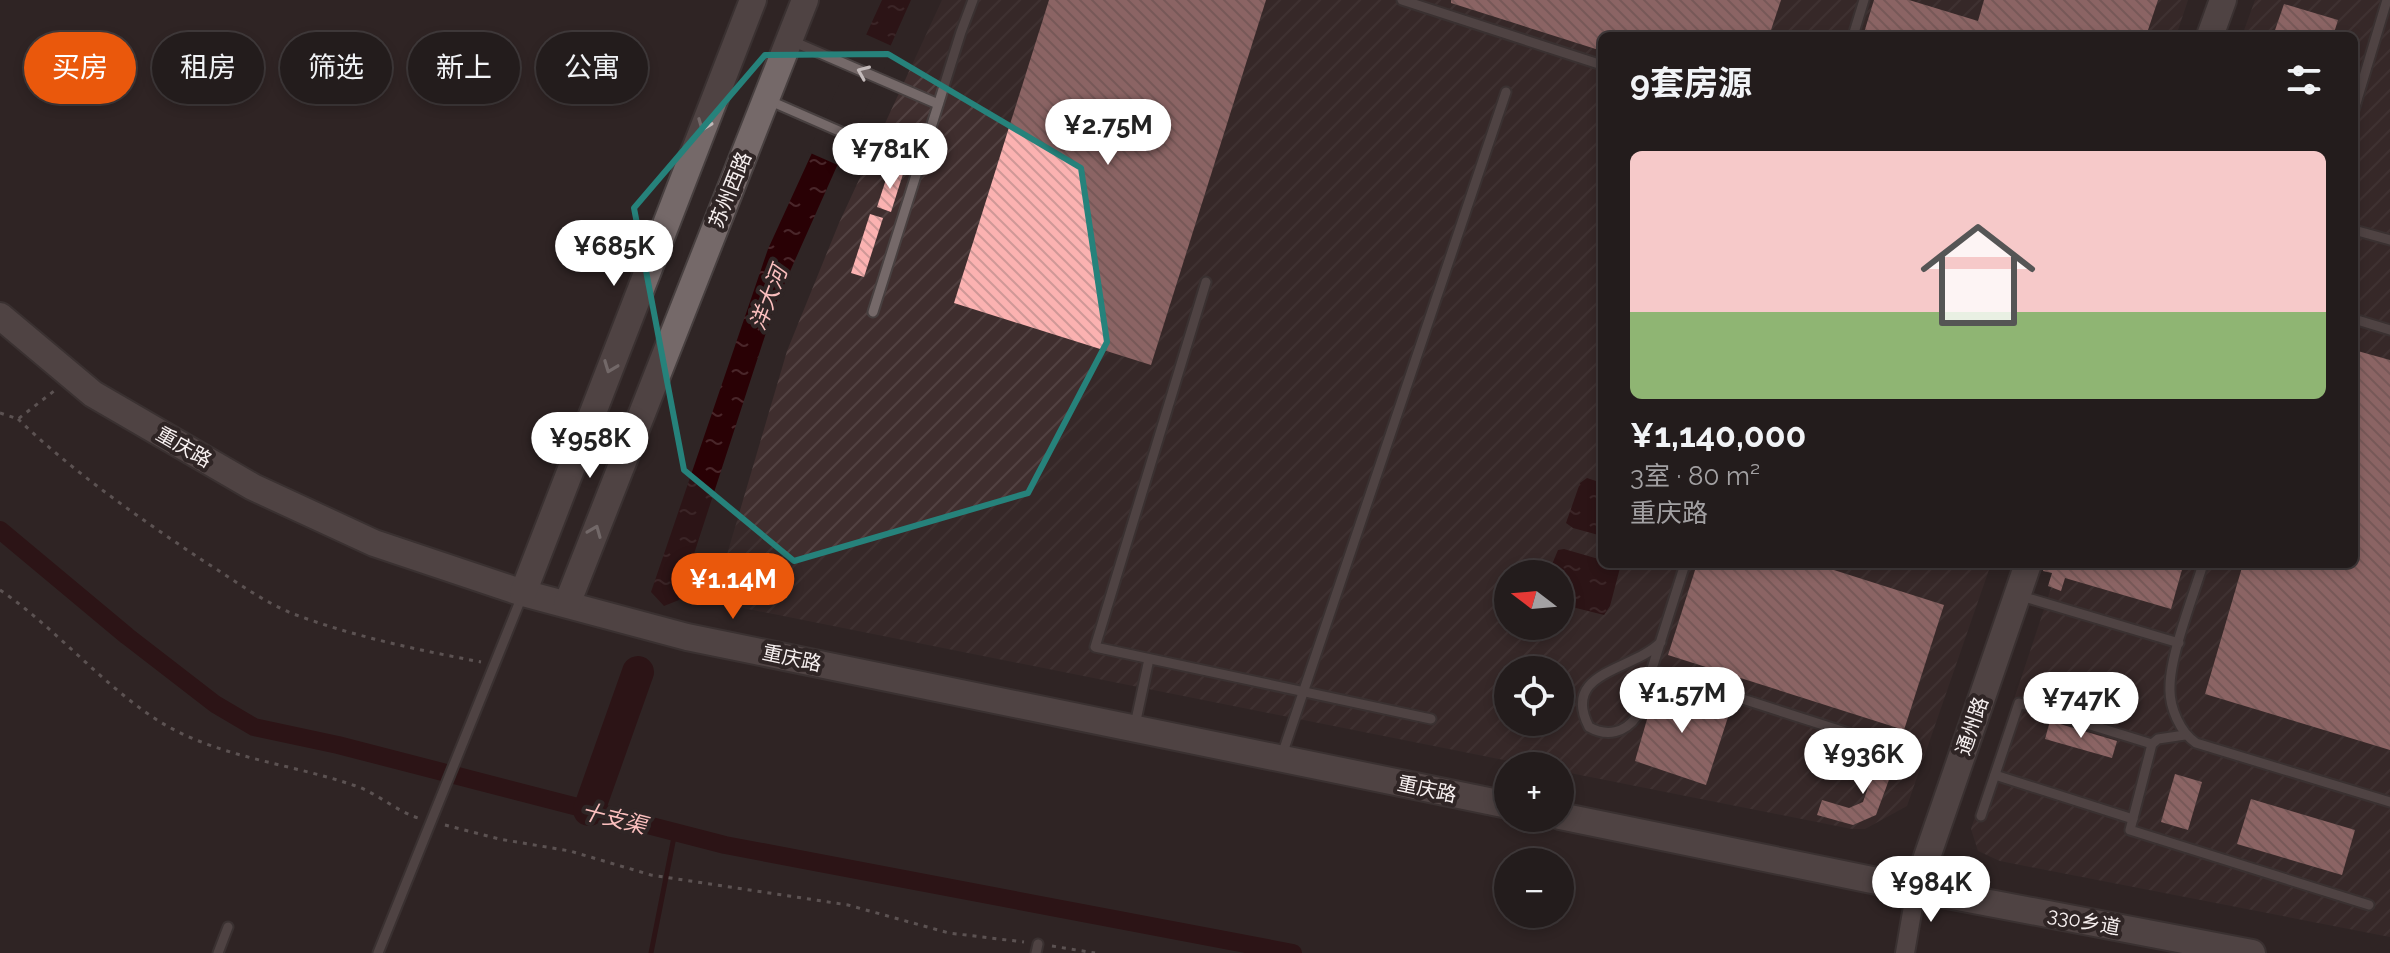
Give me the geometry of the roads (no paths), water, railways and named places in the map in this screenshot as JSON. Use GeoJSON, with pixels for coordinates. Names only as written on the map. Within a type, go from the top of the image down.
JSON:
{"type":"FeatureCollection","features":[{"type":"Feature","properties":{"kind":"street"},"geometry":{"type":"LineString","coordinates":[[523,593],[753,0]]}},
{"type":"Feature","properties":{"kind":"street","name":"苏州西路"},"geometry":{"type":"LineString","coordinates":[[567,604],[796,43],[805,0]]}},
{"type":"Feature","properties":{"kind":"street"},"geometry":{"type":"LineString","coordinates":[[2211,32],[2223,0]]}},
{"type":"Feature","properties":{"kind":"street","name":"重庆路"},"geometry":{"type":"LineString","coordinates":[[0,316],[93,394],[253,487],[374,543],[523,593],[687,637],[1494,802]]}},
{"type":"Feature","properties":{"kind":"street"},"geometry":{"type":"LineString","coordinates":[[579,448],[621,466]]}},
{"type":"Feature","properties":{"kind":"street","name":"通州路"},"geometry":{"type":"LineString","coordinates":[[1916,889],[2027,568]]}},
{"type":"Feature","properties":{"kind":"street"},"geometry":{"type":"LineString","coordinates":[[1574,819],[1916,889],[1905,953]]}},
{"type":"Feature","properties":{"kind":"street","name":"330乡道"},"geometry":{"type":"LineString","coordinates":[[1916,889],[2252,953]]}},
{"type":"Feature","properties":{"kind":"lane"},"geometry":{"type":"LineString","coordinates":[[873,312],[973,0]]}},
{"type":"Feature","properties":{"kind":"lane"},"geometry":{"type":"LineString","coordinates":[[1402,0],[1598,64]]}},
{"type":"Feature","properties":{"kind":"lane"},"geometry":{"type":"LineString","coordinates":[[1854,32],[1864,0]]}},
{"type":"Feature","properties":{"kind":"lane"},"geometry":{"type":"LineString","coordinates":[[2358,97],[2387,0]]}},
{"type":"Feature","properties":{"kind":"lane"},"geometry":{"type":"LineString","coordinates":[[796,43],[938,104]]}},
{"type":"Feature","properties":{"kind":"lane"},"geometry":{"type":"LineString","coordinates":[[1281,759],[1506,92]]}},
{"type":"Feature","properties":{"kind":"lane"},"geometry":{"type":"LineString","coordinates":[[771,101],[919,166]]}},
{"type":"Feature","properties":{"kind":"lane"},"geometry":{"type":"LineString","coordinates":[[2358,231],[2390,240]]}},
{"type":"Feature","properties":{"kind":"lane"},"geometry":{"type":"LineString","coordinates":[[1206,282],[1095,647],[1431,719]]}},
{"type":"Feature","properties":{"kind":"lane"},"geometry":{"type":"LineString","coordinates":[[2358,320],[2390,330]]}},
{"type":"Feature","properties":{"kind":"lane"},"geometry":{"type":"LineString","coordinates":[[1661,642],[1650,653],[1595,679],[1584,691],[1581,703],[1589,727],[1600,733],[1614,732],[1630,726],[1637,716],[1661,642],[1684,568]]}},
{"type":"Feature","properties":{"kind":"lane"},"geometry":{"type":"LineString","coordinates":[[2202,568],[2179,643],[2170,686],[2171,698],[2185,735],[2196,743],[2390,802]]}},
{"type":"Feature","properties":{"kind":"lane"},"geometry":{"type":"LineString","coordinates":[[378,953],[523,593]]}},
{"type":"Feature","properties":{"kind":"lane"},"geometry":{"type":"LineString","coordinates":[[2017,595],[2179,643]]}},
{"type":"Feature","properties":{"kind":"lane"},"geometry":{"type":"LineString","coordinates":[[1134,729],[1149,659]]}},
{"type":"Feature","properties":{"kind":"lane"},"geometry":{"type":"LineString","coordinates":[[1652,670],[1895,748]]}},
{"type":"Feature","properties":{"kind":"lane"},"geometry":{"type":"LineString","coordinates":[[1981,816],[2019,703],[2152,744]]}},
{"type":"Feature","properties":{"kind":"lane"},"geometry":{"type":"LineString","coordinates":[[2185,735],[2158,739],[2152,744],[2130,830],[2369,905]]}},
{"type":"Feature","properties":{"kind":"lane"},"geometry":{"type":"LineString","coordinates":[[1995,775],[2133,819]]}},
{"type":"Feature","properties":{"kind":"lane"},"geometry":{"type":"LineString","coordinates":[[218,953],[228,927]]}},
{"type":"Feature","properties":{"kind":"water"},"geometry":{"type":"Polygon","coordinates":[[[882,0],[911,0],[775,305],[679,600],[664,606],[651,592],[768,249],[882,0]]]}},
{"type":"Feature","properties":{"kind":"water"},"geometry":{"type":"Polygon","coordinates":[[[1587,478],[1598,482],[1598,535],[1566,523],[1580,483],[1587,478]]]}},
{"type":"Feature","properties":{"kind":"water"},"geometry":{"type":"Polygon","coordinates":[[[1564,549],[1598,559],[1598,568],[1620,568],[1610,606],[1604,615],[1574,608],[1574,560],[1554,560],[1558,550],[1564,549]]]}},
{"type":"Feature","properties":{"kind":"waterway","name":"十支渠"},"geometry":{"type":"LineString","coordinates":[[0,530],[127,636],[215,704],[254,727],[338,745],[725,845],[1293,953]]}},
{"type":"Feature","properties":{"kind":"waterway","name":"洋大河"},"geometry":{"type":"LineString","coordinates":[[589,810],[638,672]]}},
{"type":"Feature","properties":{"kind":"waterway"},"geometry":{"type":"LineString","coordinates":[[651,953],[675,832]]}}]}
